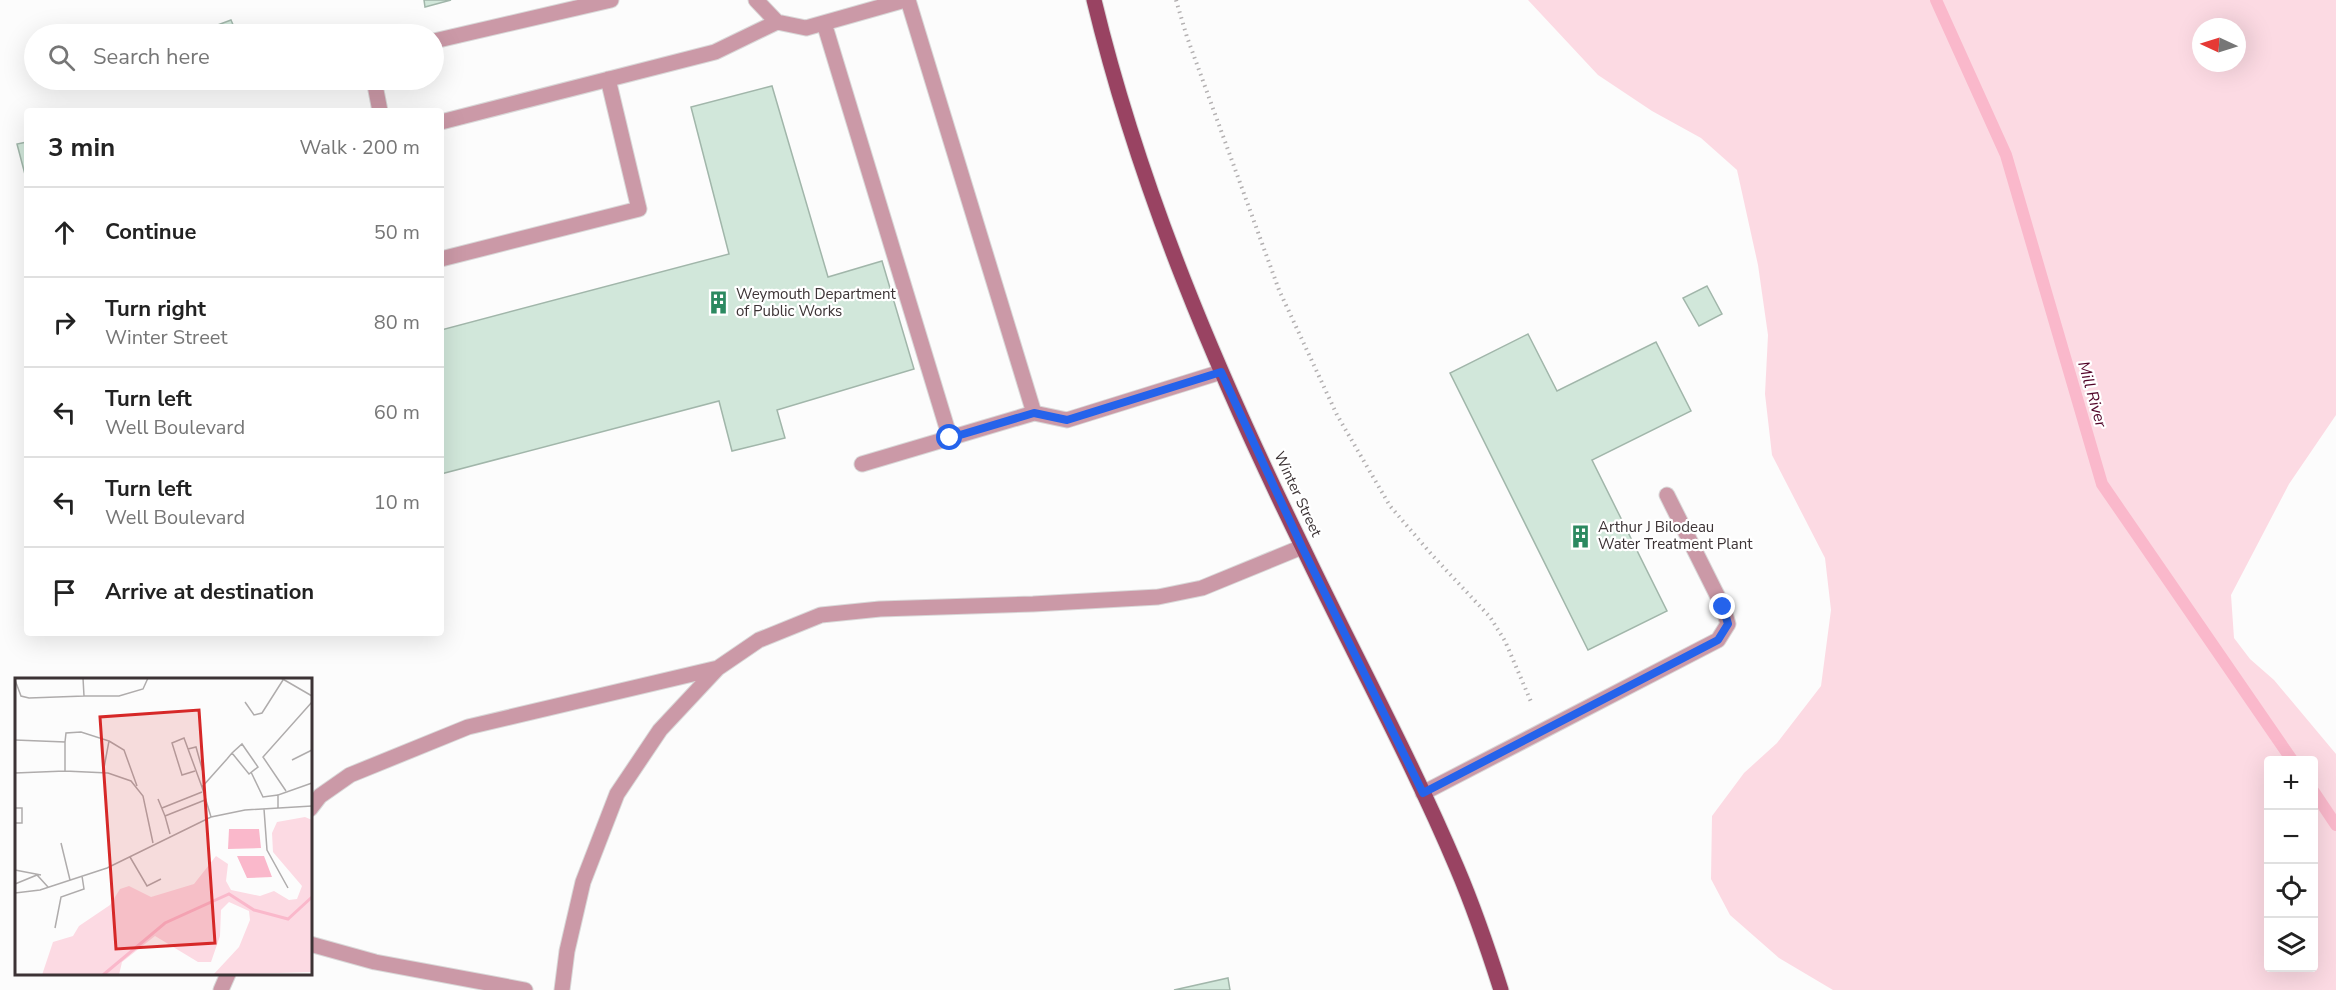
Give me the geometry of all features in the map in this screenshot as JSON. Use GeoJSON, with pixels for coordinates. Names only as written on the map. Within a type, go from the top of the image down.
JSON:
{"type":"FeatureCollection","features":[{"type":"Feature","properties":{"kind":"main road","name":"Winter Street"},"geometry":{"type":"LineString","coordinates":[[1094,0],[1137,156],[1168,241],[1221,372],[1302,547],[1423,793],[1458,870],[1501,990]]}},
{"type":"Feature","properties":{"kind":"lane"},"geometry":{"type":"LineString","coordinates":[[444,39],[610,0]]}},
{"type":"Feature","properties":{"kind":"lane"},"geometry":{"type":"LineString","coordinates":[[756,0],[777,22],[806,28],[906,0],[1034,413]]}},
{"type":"Feature","properties":{"kind":"lane"},"geometry":{"type":"LineString","coordinates":[[444,121],[715,52],[777,22]]}},
{"type":"Feature","properties":{"kind":"lane"},"geometry":{"type":"LineString","coordinates":[[824,23],[950,438]]}},
{"type":"Feature","properties":{"kind":"lane"},"geometry":{"type":"LineString","coordinates":[[444,258],[639,208],[608,79]]}},
{"type":"Feature","properties":{"kind":"lane"},"geometry":{"type":"LineString","coordinates":[[376,90],[379,108]]}},
{"type":"Feature","properties":{"kind":"lane"},"geometry":{"type":"LineString","coordinates":[[862,464],[1034,413],[1067,420],[1221,372]]}},
{"type":"Feature","properties":{"kind":"lane"},"geometry":{"type":"LineString","coordinates":[[1423,793],[1718,640],[1728,624],[1723,607],[1667,495]]}},
{"type":"Feature","properties":{"kind":"lane"},"geometry":{"type":"LineString","coordinates":[[562,990],[567,951],[583,882],[617,794],[660,730],[718,668],[759,640],[821,615],[880,609],[1158,597],[1202,588],[1302,547]]}},
{"type":"Feature","properties":{"kind":"lane"},"geometry":{"type":"LineString","coordinates":[[312,806],[320,796],[350,775],[468,727],[718,668]]}},
{"type":"Feature","properties":{"kind":"lane"},"geometry":{"type":"LineString","coordinates":[[312,945],[375,962],[525,990]]}},
{"type":"Feature","properties":{"kind":"lane"},"geometry":{"type":"LineString","coordinates":[[221,990],[228,975]]}},
{"type":"Feature","properties":{"kind":"path"},"geometry":{"type":"LineString","coordinates":[[1176,0],[1187,37],[1279,290],[1337,415],[1390,506],[1490,617],[1505,641],[1544,731]]}},
{"type":"Feature","properties":{"kind":"shaded area"},"geometry":{"type":"Polygon","coordinates":[[[1528,0],[2336,0],[2336,415],[2289,484],[2231,595],[2234,638],[2250,659],[2274,680],[2336,754],[2336,990],[1833,990],[1779,958],[1730,915],[1711,879],[1712,816],[1744,773],[1777,743],[1821,686],[1831,610],[1825,558],[1772,455],[1765,394],[1768,335],[1758,265],[1737,170],[1701,138],[1652,111],[1598,75],[1528,0]]]}},
{"type":"Feature","properties":{"kind":"building"},"geometry":{"type":"Polygon","coordinates":[[[424,0],[451,0],[425,7],[424,0]]]}},
{"type":"Feature","properties":{"kind":"building"},"geometry":{"type":"Polygon","coordinates":[[[231,20],[233,24],[220,24],[231,20]]]}},
{"type":"Feature","properties":{"kind":"building","name":"Weymouth Department of Public Works"},"geometry":{"type":"Polygon","coordinates":[[[772,86],[828,277],[882,261],[914,369],[777,410],[785,438],[732,451],[719,401],[444,473],[444,329],[729,254],[691,107],[772,86]]]}},
{"type":"Feature","properties":{"kind":"building"},"geometry":{"type":"Polygon","coordinates":[[[24,143],[24,171],[17,144],[24,143]]]}},
{"type":"Feature","properties":{"kind":"building"},"geometry":{"type":"Polygon","coordinates":[[[1707,286],[1722,314],[1699,326],[1683,298],[1707,286]]]}},
{"type":"Feature","properties":{"kind":"building","name":"Arthur J Bilodeau Water Treatment Plant"},"geometry":{"type":"Polygon","coordinates":[[[1528,334],[1557,391],[1656,342],[1691,411],[1592,460],[1667,611],[1588,650],[1450,373],[1528,334]]]}},
{"type":"Feature","properties":{"kind":"building"},"geometry":{"type":"Polygon","coordinates":[[[1228,978],[1230,990],[1174,990],[1228,978]]]}},
{"type":"Feature","properties":{"kind":"waterway","name":"Mill River"},"geometry":{"type":"LineString","coordinates":[[1936,0],[2006,155],[2102,484],[2289,756]]}},
{"type":"Feature","properties":{"kind":"waterway","name":"Mill River"},"geometry":{"type":"LineString","coordinates":[[2318,798],[2336,825]]}},
{"type":"Feature","properties":{"kind":"place","name":"Weymouth Department of Public Works"},"geometry":{"type":"Point","coordinates":[718,303]}},
{"type":"Feature","properties":{"kind":"place","name":"Arthur J Bilodeau Water Treatment Plant"},"geometry":{"type":"Point","coordinates":[1580,536]}},
{"type":"Feature","properties":{"kind":"route"},"geometry":{"type":"LineString","coordinates":[[950,438],[1034,413],[1067,420],[1221,372],[1302,547],[1423,793],[1718,640],[1728,624],[1723,607]]}}]}
